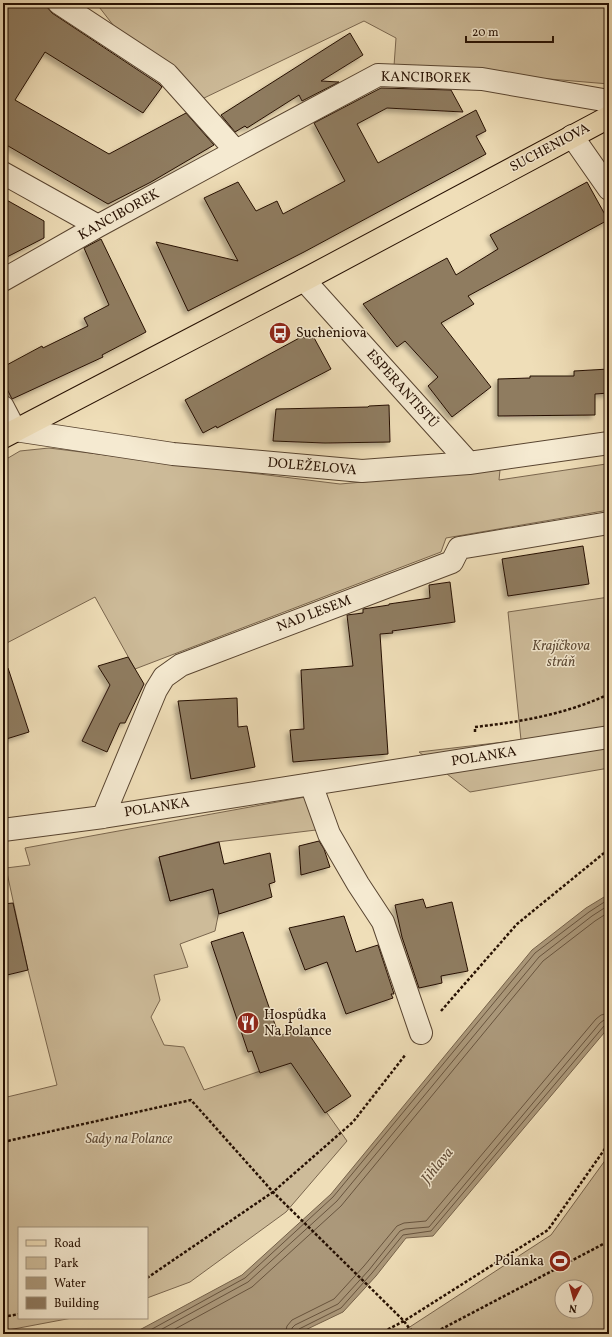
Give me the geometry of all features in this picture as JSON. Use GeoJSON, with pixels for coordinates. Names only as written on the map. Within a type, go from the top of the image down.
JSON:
{"type":"FeatureCollection","features":[{"type":"Feature","properties":{"kind":"main road","name":"SUCHENIOVA"},"geometry":{"type":"LineString","coordinates":[[9,434],[304,280],[609,117]]}},
{"type":"Feature","properties":{"kind":"street"},"geometry":{"type":"LineString","coordinates":[[59,3],[167,74],[236,150]]}},
{"type":"Feature","properties":{"kind":"street","name":"KANCIBOREK"},"geometry":{"type":"LineString","coordinates":[[3,280],[236,150],[378,75],[482,80],[609,101]]}},
{"type":"Feature","properties":{"kind":"street"},"geometry":{"type":"LineString","coordinates":[[572,136],[609,189]]}},
{"type":"Feature","properties":{"kind":"street"},"geometry":{"type":"LineString","coordinates":[[3,173],[98,226]]}},
{"type":"Feature","properties":{"kind":"street","name":"ESPERANTISTŮ"},"geometry":{"type":"LineString","coordinates":[[304,280],[469,463]]}},
{"type":"Feature","properties":{"kind":"street"},"geometry":{"type":"LineString","coordinates":[[3,407],[9,434]]}},
{"type":"Feature","properties":{"kind":"street"},"geometry":{"type":"LineString","coordinates":[[3,412],[9,434]]}},
{"type":"Feature","properties":{"kind":"street","name":"DOLEŽELOVA"},"geometry":{"type":"LineString","coordinates":[[9,434],[173,454],[362,471],[469,463],[609,443]]}},
{"type":"Feature","properties":{"kind":"street","name":"NAD LESEM"},"geometry":{"type":"LineString","coordinates":[[103,817],[156,690],[164,677],[181,665],[452,562],[459,548],[609,523]]}},
{"type":"Feature","properties":{"kind":"street","name":"POLANKA"},"geometry":{"type":"LineString","coordinates":[[3,830],[103,817],[609,737]]}},
{"type":"Feature","properties":{"kind":"street"},"geometry":{"type":"LineString","coordinates":[[311,784],[329,834],[358,884],[383,922],[421,1033]]}},
{"type":"Feature","properties":{"kind":"path"},"geometry":{"type":"LineString","coordinates":[[475,727],[510,723],[554,714],[594,701],[609,694]]}},
{"type":"Feature","properties":{"kind":"path"},"geometry":{"type":"LineString","coordinates":[[3,1142],[191,1100],[273,1192],[416,1334]]}},
{"type":"Feature","properties":{"kind":"path"},"geometry":{"type":"LineString","coordinates":[[380,1334],[404,1321],[548,1230],[609,1143]]}},
{"type":"Feature","properties":{"kind":"path"},"geometry":{"type":"LineString","coordinates":[[148,1277],[273,1192]]}},
{"type":"Feature","properties":{"kind":"path"},"geometry":{"type":"LineString","coordinates":[[432,1334],[609,1241]]}},
{"type":"Feature","properties":{"kind":"path"},"geometry":{"type":"LineString","coordinates":[[3,1317],[18,1314]]}},
{"type":"Feature","properties":{"kind":"green space"},"geometry":{"type":"Polygon","coordinates":[[[96,3],[609,3],[609,84],[394,66],[396,38],[364,21],[202,99],[148,70],[96,3]]]}},
{"type":"Feature","properties":{"kind":"green space"},"geometry":{"type":"Polygon","coordinates":[[[49,448],[340,484],[500,470],[499,480],[606,464],[607,454],[609,453],[609,510],[446,538],[441,552],[135,669],[95,597],[3,645],[3,461],[20,451],[49,448]]]}},
{"type":"Feature","properties":{"kind":"green space","name":"Krajíčkova stráň"},"geometry":{"type":"Polygon","coordinates":[[[609,597],[609,768],[470,792],[419,752],[521,740],[508,612],[609,597]]]}},
{"type":"Feature","properties":{"kind":"green space","name":"Sady na Polance"},"geometry":{"type":"Polygon","coordinates":[[[305,797],[316,830],[217,842],[159,857],[170,901],[213,889],[219,911],[215,931],[180,944],[188,967],[154,975],[160,1000],[151,1017],[164,1045],[184,1047],[204,1090],[290,1061],[347,1141],[286,1212],[190,1282],[148,1298],[148,1227],[18,1227],[18,1319],[67,1319],[3,1331],[3,1098],[57,1085],[28,970],[6,868],[30,865],[25,848],[305,797]]]}},
{"type":"Feature","properties":{"kind":"green space","name":"Polanka"},"geometry":{"type":"Polygon","coordinates":[[[609,1155],[609,1334],[399,1334],[551,1235],[609,1155]]]}},
{"type":"Feature","properties":{"kind":"water","name":"Jihlava"},"geometry":{"type":"Polygon","coordinates":[[[609,894],[609,1027],[433,1236],[406,1238],[376,1276],[343,1312],[297,1334],[132,1334],[242,1275],[331,1194],[532,950],[586,908],[609,894]]]}},
{"type":"Feature","properties":{"kind":"building"},"geometry":{"type":"Polygon","coordinates":[[[3,3],[41,3],[52,13],[162,87],[143,113],[45,52],[15,100],[109,154],[186,113],[214,145],[151,182],[108,204],[3,143],[3,3]]]}},
{"type":"Feature","properties":{"kind":"building"},"geometry":{"type":"Polygon","coordinates":[[[350,33],[363,55],[321,81],[339,82],[302,101],[299,95],[247,128],[245,126],[235,132],[221,115],[350,33]]]}},
{"type":"Feature","properties":{"kind":"building"},"geometry":{"type":"Polygon","coordinates":[[[381,88],[451,90],[463,112],[387,108],[357,124],[378,163],[476,110],[486,131],[476,136],[486,154],[304,252],[188,311],[156,242],[238,261],[204,198],[238,182],[256,211],[277,201],[283,214],[345,181],[314,123],[381,88]]]}},
{"type":"Feature","properties":{"kind":"building"},"geometry":{"type":"Polygon","coordinates":[[[587,182],[608,220],[468,296],[474,304],[441,323],[491,387],[452,417],[428,386],[438,377],[405,341],[397,347],[363,304],[447,258],[456,275],[498,249],[490,235],[587,182]]]}},
{"type":"Feature","properties":{"kind":"building"},"geometry":{"type":"Polygon","coordinates":[[[3,198],[44,221],[44,238],[3,259],[3,198]]]}},
{"type":"Feature","properties":{"kind":"building"},"geometry":{"type":"Polygon","coordinates":[[[101,239],[146,332],[102,355],[103,357],[12,399],[3,381],[3,367],[42,346],[43,348],[88,326],[84,318],[109,305],[84,248],[101,239]]]}},
{"type":"Feature","properties":{"kind":"building"},"geometry":{"type":"Polygon","coordinates":[[[312,334],[331,369],[217,428],[216,426],[203,433],[185,400],[303,336],[304,338],[312,334]]]}},
{"type":"Feature","properties":{"kind":"building"},"geometry":{"type":"Polygon","coordinates":[[[609,369],[609,393],[595,394],[595,415],[498,416],[498,379],[530,378],[530,376],[574,376],[574,371],[609,369]]]}},
{"type":"Feature","properties":{"kind":"building"},"geometry":{"type":"Polygon","coordinates":[[[389,405],[390,442],[325,443],[273,441],[276,409],[368,407],[389,405]]]}},
{"type":"Feature","properties":{"kind":"building"},"geometry":{"type":"Polygon","coordinates":[[[583,546],[589,584],[508,596],[502,559],[583,546]]]}},
{"type":"Feature","properties":{"kind":"building"},"geometry":{"type":"Polygon","coordinates":[[[450,582],[455,622],[380,634],[388,754],[293,762],[290,730],[304,729],[301,670],[353,666],[347,615],[363,613],[363,609],[430,598],[429,585],[450,582]]]}},
{"type":"Feature","properties":{"kind":"building"},"geometry":{"type":"Polygon","coordinates":[[[128,657],[144,684],[125,723],[120,723],[107,752],[82,741],[110,685],[98,666],[128,657]]]}},
{"type":"Feature","properties":{"kind":"building"},"geometry":{"type":"Polygon","coordinates":[[[8,668],[29,732],[3,740],[3,669],[8,668]]]}},
{"type":"Feature","properties":{"kind":"building"},"geometry":{"type":"Polygon","coordinates":[[[237,698],[238,727],[247,726],[255,767],[191,779],[178,701],[237,698]]]}},
{"type":"Feature","properties":{"kind":"building"},"geometry":{"type":"Polygon","coordinates":[[[319,841],[324,849],[330,867],[301,875],[299,846],[319,841]]]}},
{"type":"Feature","properties":{"kind":"building"},"geometry":{"type":"Polygon","coordinates":[[[219,842],[224,864],[270,853],[275,882],[269,884],[272,897],[219,914],[213,889],[170,901],[159,857],[219,842]]]}},
{"type":"Feature","properties":{"kind":"building"},"geometry":{"type":"Polygon","coordinates":[[[423,899],[426,908],[452,902],[468,971],[441,976],[442,983],[419,988],[402,937],[395,905],[423,899]]]}},
{"type":"Feature","properties":{"kind":"building"},"geometry":{"type":"Polygon","coordinates":[[[13,903],[28,970],[3,976],[3,904],[13,903]]]}},
{"type":"Feature","properties":{"kind":"building"},"geometry":{"type":"Polygon","coordinates":[[[344,916],[356,952],[378,945],[394,994],[391,994],[393,998],[346,1014],[327,962],[305,970],[289,928],[344,916]]]}},
{"type":"Feature","properties":{"kind":"building"},"geometry":{"type":"Polygon","coordinates":[[[243,932],[279,1036],[304,1027],[351,1096],[325,1113],[291,1063],[260,1073],[252,1051],[248,1052],[211,942],[243,932]]]}},
{"type":"Feature","properties":{"kind":"place","name":"Sucheniova"},"geometry":{"type":"Point","coordinates":[280,333]}},
{"type":"Feature","properties":{"kind":"place","name":"Hospůdka Na Polance"},"geometry":{"type":"Point","coordinates":[248,1023]}},
{"type":"Feature","properties":{"kind":"place","name":"Polanka"},"geometry":{"type":"Point","coordinates":[560,1261]}}]}
